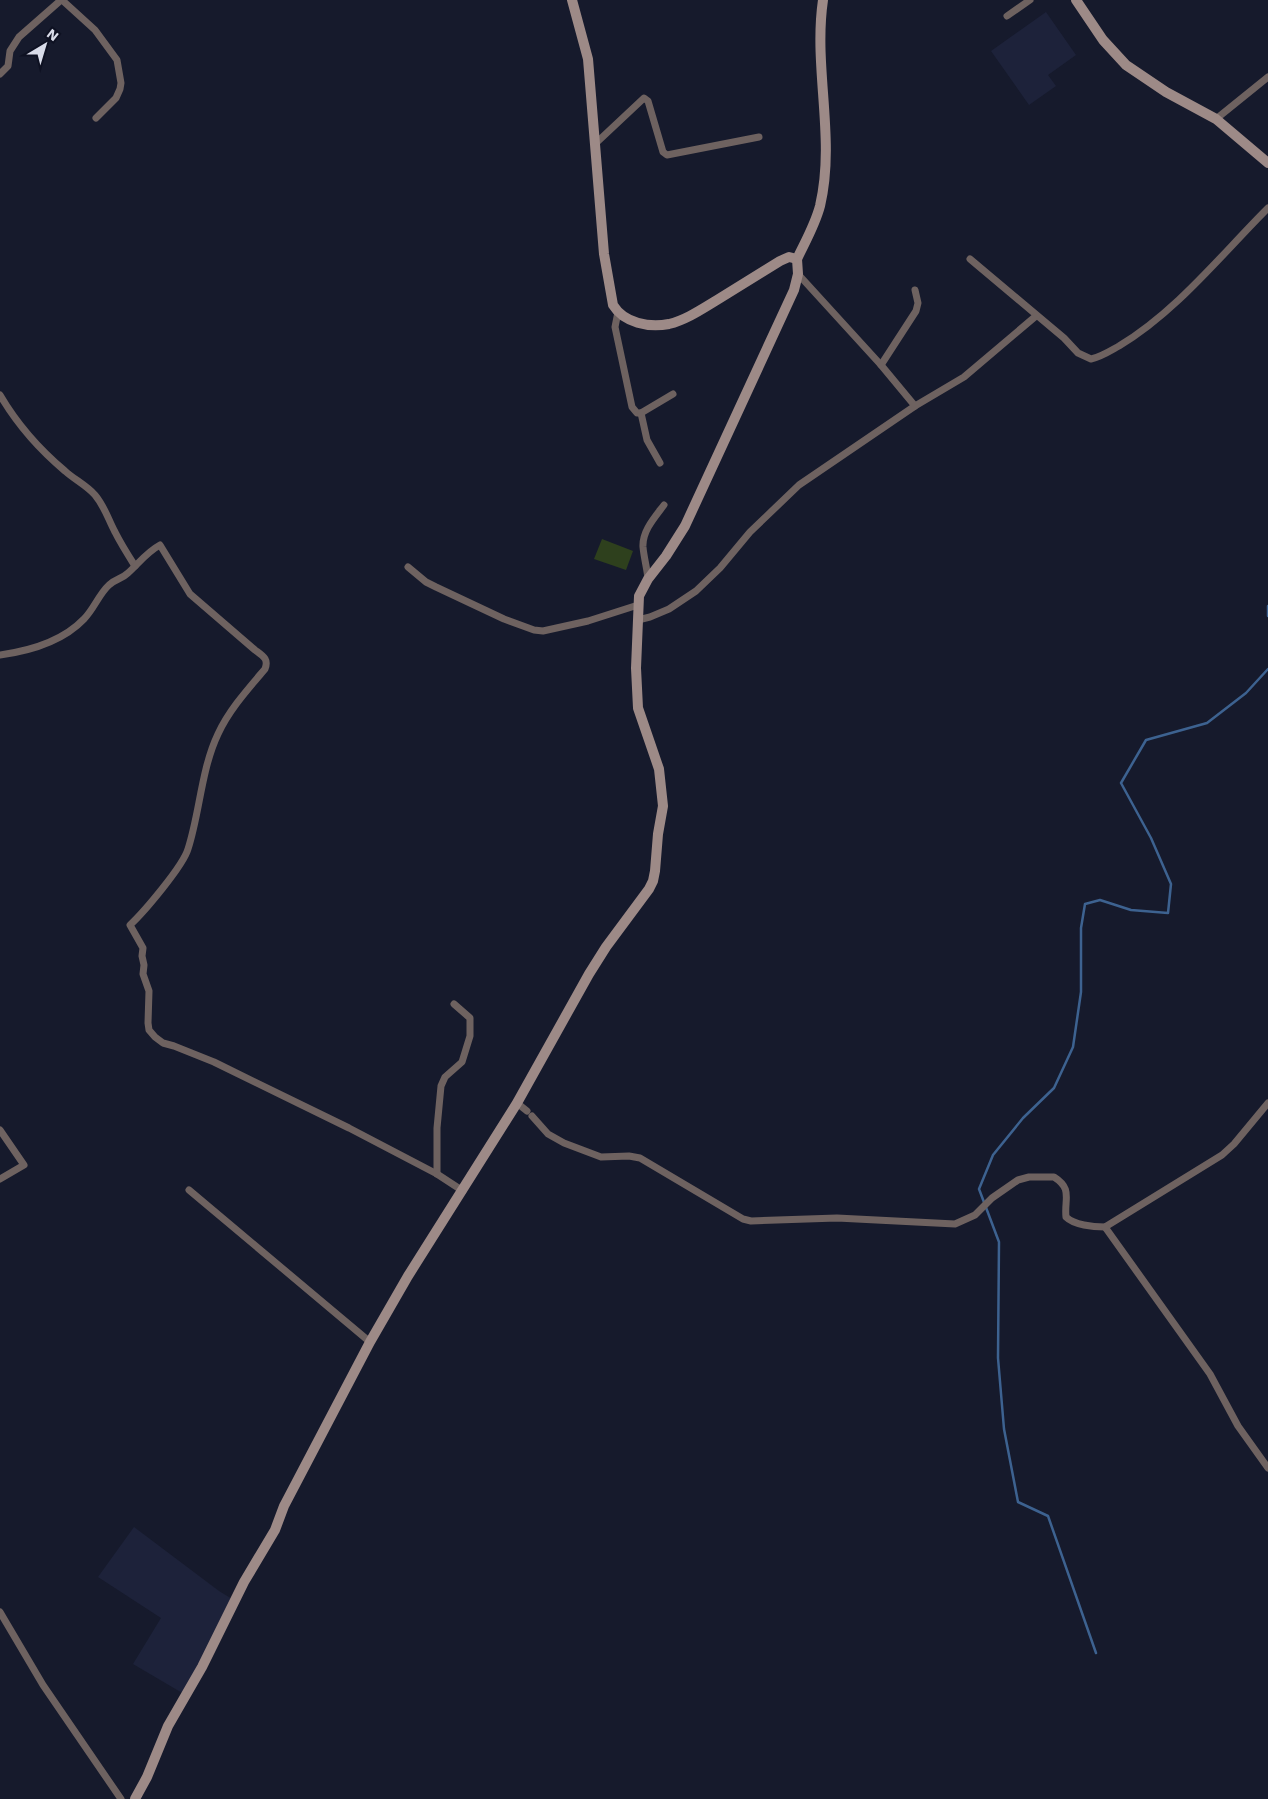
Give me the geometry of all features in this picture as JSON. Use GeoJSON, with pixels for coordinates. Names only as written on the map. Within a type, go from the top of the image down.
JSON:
{"type":"FeatureCollection","features":[{"type":"Feature","properties":{"kind":"street"},"geometry":{"type":"LineString","coordinates":[[0,74],[8,66],[10,51],[19,37],[62,0],[95,30],[117,60],[121,83],[120,89],[116,98],[96,118]]}},
{"type":"Feature","properties":{"kind":"street"},"geometry":{"type":"LineString","coordinates":[[572,0],[588,59],[604,254],[614,306],[618,312],[629,320],[652,325],[668,324],[692,314],[780,261],[789,257],[797,259]]}},
{"type":"Feature","properties":{"kind":"street"},"geometry":{"type":"LineString","coordinates":[[135,1799],[147,1777],[168,1726],[202,1667],[244,1582],[275,1530],[284,1506],[370,1342],[422,1252],[463,1191],[517,1103],[584,981],[653,881],[663,795],[659,769],[638,708],[636,668],[638,605],[642,588],[678,538],[693,510],[794,290],[798,274],[797,259],[820,205],[826,137],[820,47],[822,0]]}},
{"type":"Feature","properties":{"kind":"street"},"geometry":{"type":"LineString","coordinates":[[1007,16],[1030,0]]}},
{"type":"Feature","properties":{"kind":"street"},"geometry":{"type":"LineString","coordinates":[[1076,0],[1103,40],[1126,65],[1166,92],[1216,119],[1268,163]]}},
{"type":"Feature","properties":{"kind":"street"},"geometry":{"type":"LineString","coordinates":[[1216,119],[1268,77]]}},
{"type":"Feature","properties":{"kind":"street"},"geometry":{"type":"LineString","coordinates":[[595,144],[644,98],[648,101],[663,152],[667,155],[759,137]]}},
{"type":"Feature","properties":{"kind":"street"},"geometry":{"type":"LineString","coordinates":[[970,259],[1064,338],[1078,353],[1088,359],[1094,358],[1130,339],[1164,314],[1268,208]]}},
{"type":"Feature","properties":{"kind":"street"},"geometry":{"type":"LineString","coordinates":[[798,274],[881,365],[915,406]]}},
{"type":"Feature","properties":{"kind":"street"},"geometry":{"type":"LineString","coordinates":[[881,365],[916,311],[918,303],[915,290]]}},
{"type":"Feature","properties":{"kind":"street"},"geometry":{"type":"LineString","coordinates":[[618,312],[615,327],[632,407],[637,413],[641,413],[673,394]]}},
{"type":"Feature","properties":{"kind":"street"},"geometry":{"type":"LineString","coordinates":[[638,620],[669,609],[696,591],[720,568],[750,532],[800,485],[915,406],[964,378],[1036,316]]}},
{"type":"Feature","properties":{"kind":"street"},"geometry":{"type":"LineString","coordinates":[[0,395],[14,418],[49,456],[66,472],[89,489],[105,508],[114,531],[135,566]]}},
{"type":"Feature","properties":{"kind":"street"},"geometry":{"type":"LineString","coordinates":[[641,413],[647,440],[660,462]]}},
{"type":"Feature","properties":{"kind":"street"},"geometry":{"type":"LineString","coordinates":[[648,579],[643,544],[645,534],[652,520],[664,505]]}},
{"type":"Feature","properties":{"kind":"street"},"geometry":{"type":"LineString","coordinates":[[0,655],[25,650],[56,639],[66,633],[84,620],[107,587],[114,581],[123,578],[151,550],[160,545],[190,594],[266,658],[265,669],[235,706],[218,734],[208,762],[185,857],[141,914],[130,924],[143,948],[143,974],[149,992],[149,1030],[163,1043],[214,1062],[349,1128],[437,1174],[463,1191]]}},
{"type":"Feature","properties":{"kind":"street"},"geometry":{"type":"LineString","coordinates":[[408,567],[431,584],[504,619],[534,630],[543,631],[588,621],[638,605]]}},
{"type":"Feature","properties":{"kind":"street"},"geometry":{"type":"LineString","coordinates":[[437,1174],[436,1147],[441,1086],[445,1077],[462,1062],[470,1030],[470,1018],[454,1004]]}},
{"type":"Feature","properties":{"kind":"street"},"geometry":{"type":"LineString","coordinates":[[517,1103],[548,1134],[558,1140],[601,1157],[629,1156],[640,1158],[743,1219],[750,1221],[837,1218],[954,1224],[976,1215],[992,1198],[1018,1180],[1029,1177],[1054,1177],[1065,1187],[1067,1196],[1066,1217],[1070,1221],[1097,1227],[1105,1227],[1222,1155],[1234,1144],[1268,1104]]}},
{"type":"Feature","properties":{"kind":"street"},"geometry":{"type":"LineString","coordinates":[[0,1130],[24,1164],[0,1179]]}},
{"type":"Feature","properties":{"kind":"street"},"geometry":{"type":"LineString","coordinates":[[189,1190],[370,1342]]}},
{"type":"Feature","properties":{"kind":"street"},"geometry":{"type":"LineString","coordinates":[[1105,1227],[1148,1290],[1210,1374],[1238,1426],[1268,1468]]}},
{"type":"Feature","properties":{"kind":"street"},"geometry":{"type":"LineString","coordinates":[[0,1612],[44,1685],[121,1799]]}},
{"type":"Feature","properties":{"kind":"shaded area"},"geometry":{"type":"Polygon","coordinates":[[[1046,12],[1076,55],[1048,75],[1056,86],[1029,105],[991,51],[1046,12]]]}},
{"type":"Feature","properties":{"kind":"shaded area"},"geometry":{"type":"Polygon","coordinates":[[[134,1527],[232,1599],[184,1694],[133,1664],[161,1618],[98,1577],[134,1527]]]}},
{"type":"Feature","properties":{"kind":"green space"},"geometry":{"type":"Polygon","coordinates":[[[602,539],[633,551],[626,570],[594,559],[602,539]]]}},
{"type":"Feature","properties":{"kind":"waterway"},"geometry":{"type":"LineString","coordinates":[[1268,606],[1268,616]]}},
{"type":"Feature","properties":{"kind":"waterway"},"geometry":{"type":"LineString","coordinates":[[1096,1653],[1048,1516],[1018,1502],[1004,1429],[998,1358],[999,1242],[979,1189],[993,1155],[1023,1118],[1054,1088],[1073,1047],[1081,992],[1081,928],[1085,904],[1100,900],[1131,910],[1168,913],[1171,884],[1151,838],[1121,783],[1146,740],[1207,723],[1246,693],[1268,669]]}}]}
